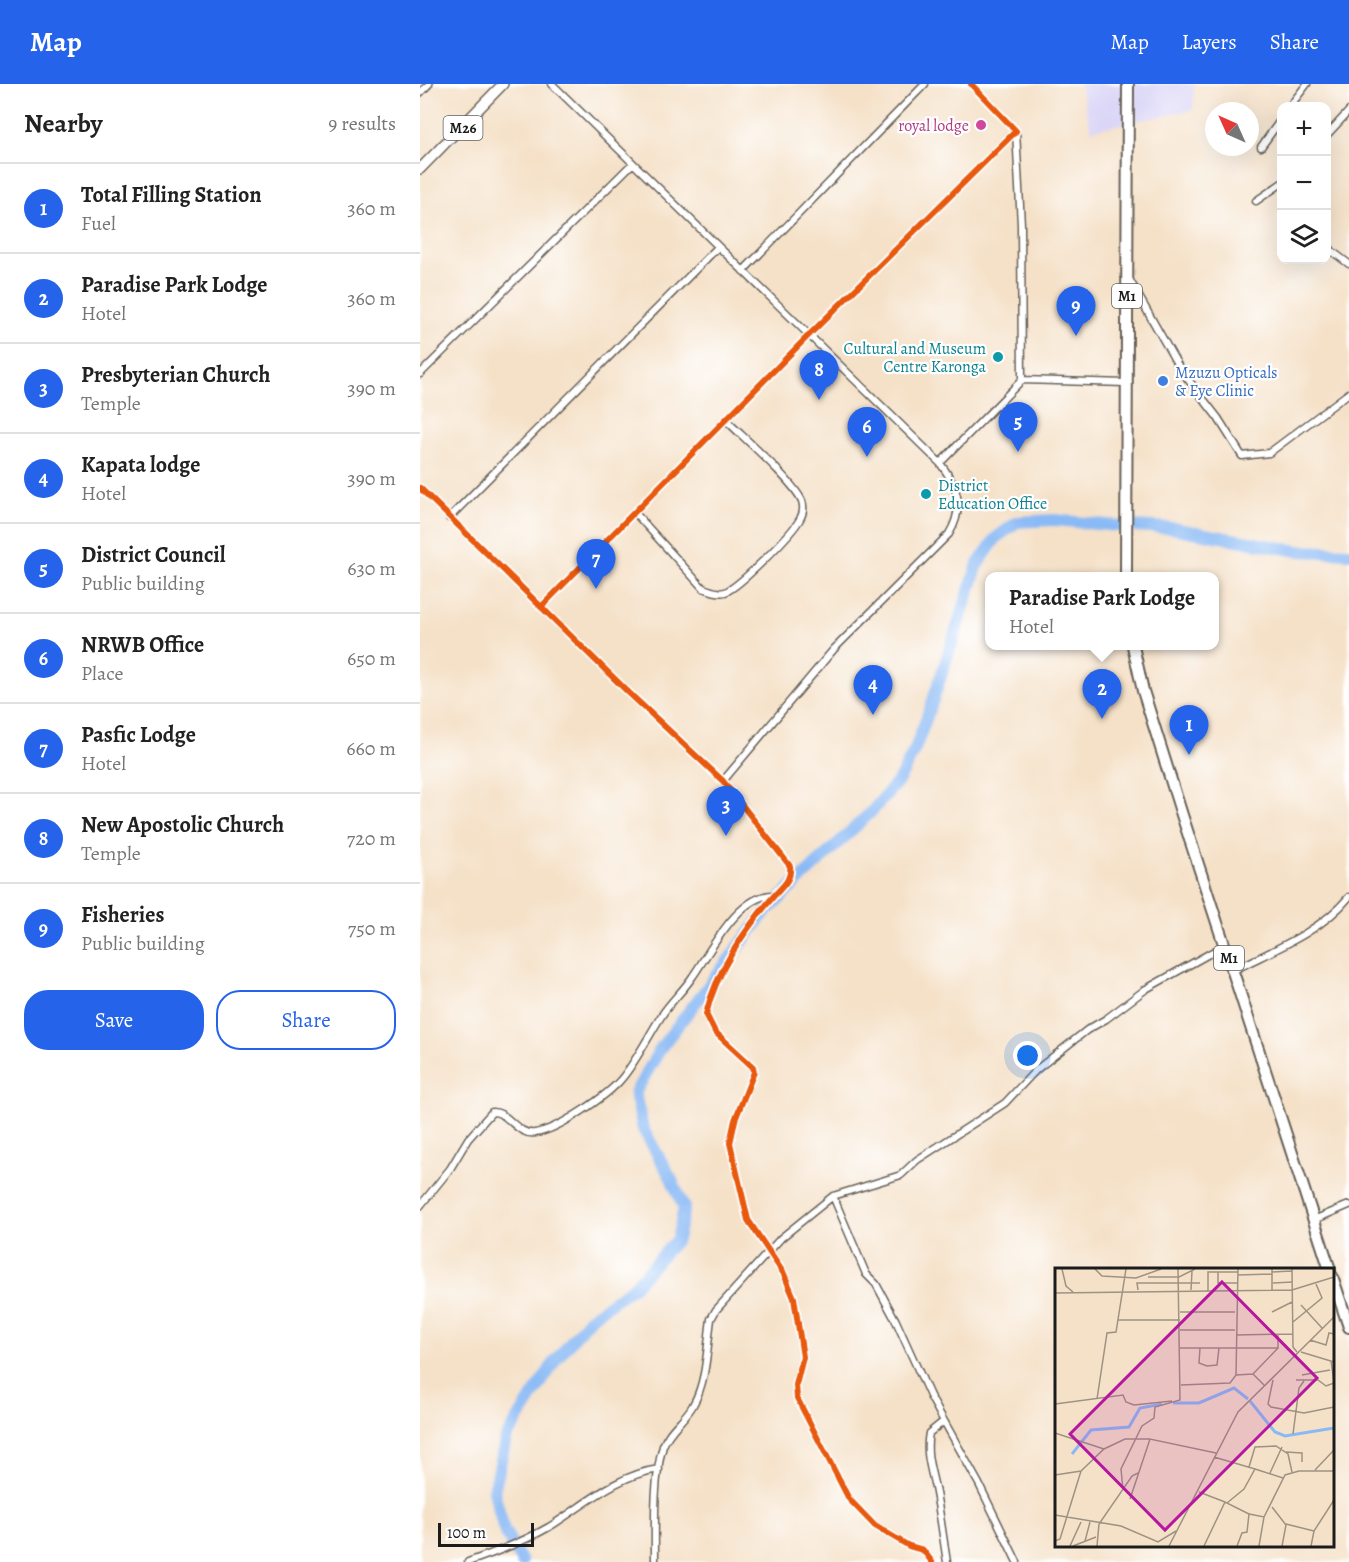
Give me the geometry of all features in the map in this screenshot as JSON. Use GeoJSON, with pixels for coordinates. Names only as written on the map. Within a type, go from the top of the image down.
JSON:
{"type":"FeatureCollection","features":[{"type":"Feature","properties":{"kind":"highway","name":"M1"},"geometry":{"type":"LineString","coordinates":[[1126,572],[1128,84]]}},
{"type":"Feature","properties":{"kind":"highway","name":"M1"},"geometry":{"type":"LineString","coordinates":[[1134,650],[1147,702],[1330,1268]]}},
{"type":"Feature","properties":{"kind":"highway"},"geometry":{"type":"LineString","coordinates":[[1334,1282],[1349,1327]]}},
{"type":"Feature","properties":{"kind":"main road","name":"M26"},"geometry":{"type":"LineString","coordinates":[[420,169],[503,84]]}},
{"type":"Feature","properties":{"kind":"street"},"geometry":{"type":"LineString","coordinates":[[420,93],[429,84]]}},
{"type":"Feature","properties":{"kind":"street"},"geometry":{"type":"LineString","coordinates":[[552,84],[940,463],[959,498],[957,521],[949,534],[834,649],[723,781]]}},
{"type":"Feature","properties":{"kind":"street"},"geometry":{"type":"LineString","coordinates":[[743,271],[925,84]]}},
{"type":"Feature","properties":{"kind":"street"},"geometry":{"type":"LineString","coordinates":[[940,463],[1022,380],[1021,237],[1016,130],[971,84]]}},
{"type":"Feature","properties":{"kind":"street"},"geometry":{"type":"LineString","coordinates":[[1293,102],[1307,84]]}},
{"type":"Feature","properties":{"kind":"street"},"geometry":{"type":"LineString","coordinates":[[1331,131],[1349,111]]}},
{"type":"Feature","properties":{"kind":"street"},"geometry":{"type":"LineString","coordinates":[[1261,147],[1277,124]]}},
{"type":"Feature","properties":{"kind":"street"},"geometry":{"type":"LineString","coordinates":[[541,608],[809,335],[1016,130]]}},
{"type":"Feature","properties":{"kind":"street"},"geometry":{"type":"LineString","coordinates":[[420,374],[633,163]]}},
{"type":"Feature","properties":{"kind":"street"},"geometry":{"type":"LineString","coordinates":[[1256,201],[1277,186]]}},
{"type":"Feature","properties":{"kind":"street"},"geometry":{"type":"LineString","coordinates":[[449,518],[718,247]]}},
{"type":"Feature","properties":{"kind":"street"},"geometry":{"type":"LineString","coordinates":[[1331,249],[1349,264]]}},
{"type":"Feature","properties":{"kind":"street"},"geometry":{"type":"LineString","coordinates":[[1127,276],[1180,369],[1218,418],[1242,456],[1269,453],[1349,393]]}},
{"type":"Feature","properties":{"kind":"street"},"geometry":{"type":"LineString","coordinates":[[1022,380],[1126,383]]}},
{"type":"Feature","properties":{"kind":"street"},"geometry":{"type":"LineString","coordinates":[[635,513],[703,588],[716,593],[726,592],[760,564],[801,518],[803,509],[801,499],[727,421]]}},
{"type":"Feature","properties":{"kind":"street"},"geometry":{"type":"LineString","coordinates":[[420,488],[541,608],[723,781],[790,866],[788,880],[774,895],[725,968],[705,1014],[715,1032],[753,1067],[754,1072],[735,1120],[730,1143],[745,1213],[788,1280],[799,1320],[803,1357],[796,1385],[797,1398],[849,1499],[875,1526],[909,1546],[923,1550],[932,1562]]}},
{"type":"Feature","properties":{"kind":"street"},"geometry":{"type":"LineString","coordinates":[[420,1206],[450,1169],[468,1138],[492,1112],[502,1115],[521,1130],[535,1133],[580,1114],[618,1083],[662,1015],[695,974],[713,943],[737,915],[753,902],[764,895],[774,895]]}},
{"type":"Feature","properties":{"kind":"street"},"geometry":{"type":"LineString","coordinates":[[1234,970],[1317,927],[1335,913],[1349,897]]}},
{"type":"Feature","properties":{"kind":"street"},"geometry":{"type":"LineString","coordinates":[[656,1562],[659,1469],[664,1445],[672,1430],[691,1408],[699,1391],[711,1319],[716,1310],[768,1251],[801,1219],[833,1196],[901,1175],[917,1160],[1005,1103],[1036,1070],[1077,1037],[1146,989],[1225,945]]}},
{"type":"Feature","properties":{"kind":"street"},"geometry":{"type":"LineString","coordinates":[[833,1196],[866,1274],[876,1284],[896,1321],[930,1396],[979,1484],[1017,1562]]}},
{"type":"Feature","properties":{"kind":"street"},"geometry":{"type":"LineString","coordinates":[[1316,1220],[1349,1204]]}},
{"type":"Feature","properties":{"kind":"street"},"geometry":{"type":"LineString","coordinates":[[944,1421],[929,1433],[927,1442],[928,1465],[934,1485],[947,1562]]}},
{"type":"Feature","properties":{"kind":"street"},"geometry":{"type":"LineString","coordinates":[[468,1562],[523,1542],[600,1492],[628,1478],[659,1469]]}},
{"type":"Feature","properties":{"kind":"shaded area"},"geometry":{"type":"Polygon","coordinates":[[[1080,84],[1194,84],[1193,110],[1091,130],[1080,84]]]}},
{"type":"Feature","properties":{"kind":"waterway"},"geometry":{"type":"LineString","coordinates":[[522,1562],[504,1530],[494,1491],[506,1438],[555,1361],[589,1319],[634,1286],[677,1239],[684,1208],[671,1178],[643,1129],[635,1093],[662,1046],[764,914],[873,810],[899,780],[915,749],[933,700],[978,564],[996,538],[1017,522],[1054,520],[1118,526]]}},
{"type":"Feature","properties":{"kind":"waterway"},"geometry":{"type":"LineString","coordinates":[[1131,526],[1172,528],[1298,551],[1349,553]]}},
{"type":"Feature","properties":{"kind":"cycle path"},"geometry":{"type":"LineString","coordinates":[[541,607],[809,335],[1016,131],[971,84]]}},
{"type":"Feature","properties":{"kind":"cycle path"},"geometry":{"type":"LineString","coordinates":[[420,488],[629,693],[723,781],[790,866],[789,876],[785,883],[762,909],[724,967],[706,1014],[715,1032],[753,1067],[754,1072],[735,1120],[730,1143],[748,1220],[784,1274],[794,1298],[803,1357],[796,1385],[797,1398],[849,1499],[875,1526],[909,1546],[923,1550],[932,1562]]}},
{"type":"Feature","properties":{"kind":"place","name":"royal lodge"},"geometry":{"type":"Point","coordinates":[981,125]}},
{"type":"Feature","properties":{"kind":"place","name":"Fisheries"},"geometry":{"type":"Point","coordinates":[1076,336]}},
{"type":"Feature","properties":{"kind":"place","name":"Cultural and Museum Centre Karonga"},"geometry":{"type":"Point","coordinates":[998,357]}},
{"type":"Feature","properties":{"kind":"place","name":"Mzuzu Opticals & Eye Clinic"},"geometry":{"type":"Point","coordinates":[1163,381]}},
{"type":"Feature","properties":{"kind":"place","name":"New Apostolic Church"},"geometry":{"type":"Point","coordinates":[819,400]}},
{"type":"Feature","properties":{"kind":"place","name":"District Council"},"geometry":{"type":"Point","coordinates":[1018,452]}},
{"type":"Feature","properties":{"kind":"place","name":"NRWB Office"},"geometry":{"type":"Point","coordinates":[867,457]}},
{"type":"Feature","properties":{"kind":"place","name":"District Education Office"},"geometry":{"type":"Point","coordinates":[926,494]}},
{"type":"Feature","properties":{"kind":"place","name":"Pasfic Lodge"},"geometry":{"type":"Point","coordinates":[596,589]}},
{"type":"Feature","properties":{"kind":"place","name":"Kapata lodge"},"geometry":{"type":"Point","coordinates":[873,715]}},
{"type":"Feature","properties":{"kind":"place","name":"Paradise Park Lodge"},"geometry":{"type":"Point","coordinates":[1102,719]}},
{"type":"Feature","properties":{"kind":"place","name":"Total Filling Station"},"geometry":{"type":"Point","coordinates":[1189,755]}},
{"type":"Feature","properties":{"kind":"place","name":"Presbyterian Church"},"geometry":{"type":"Point","coordinates":[726,836]}}]}
